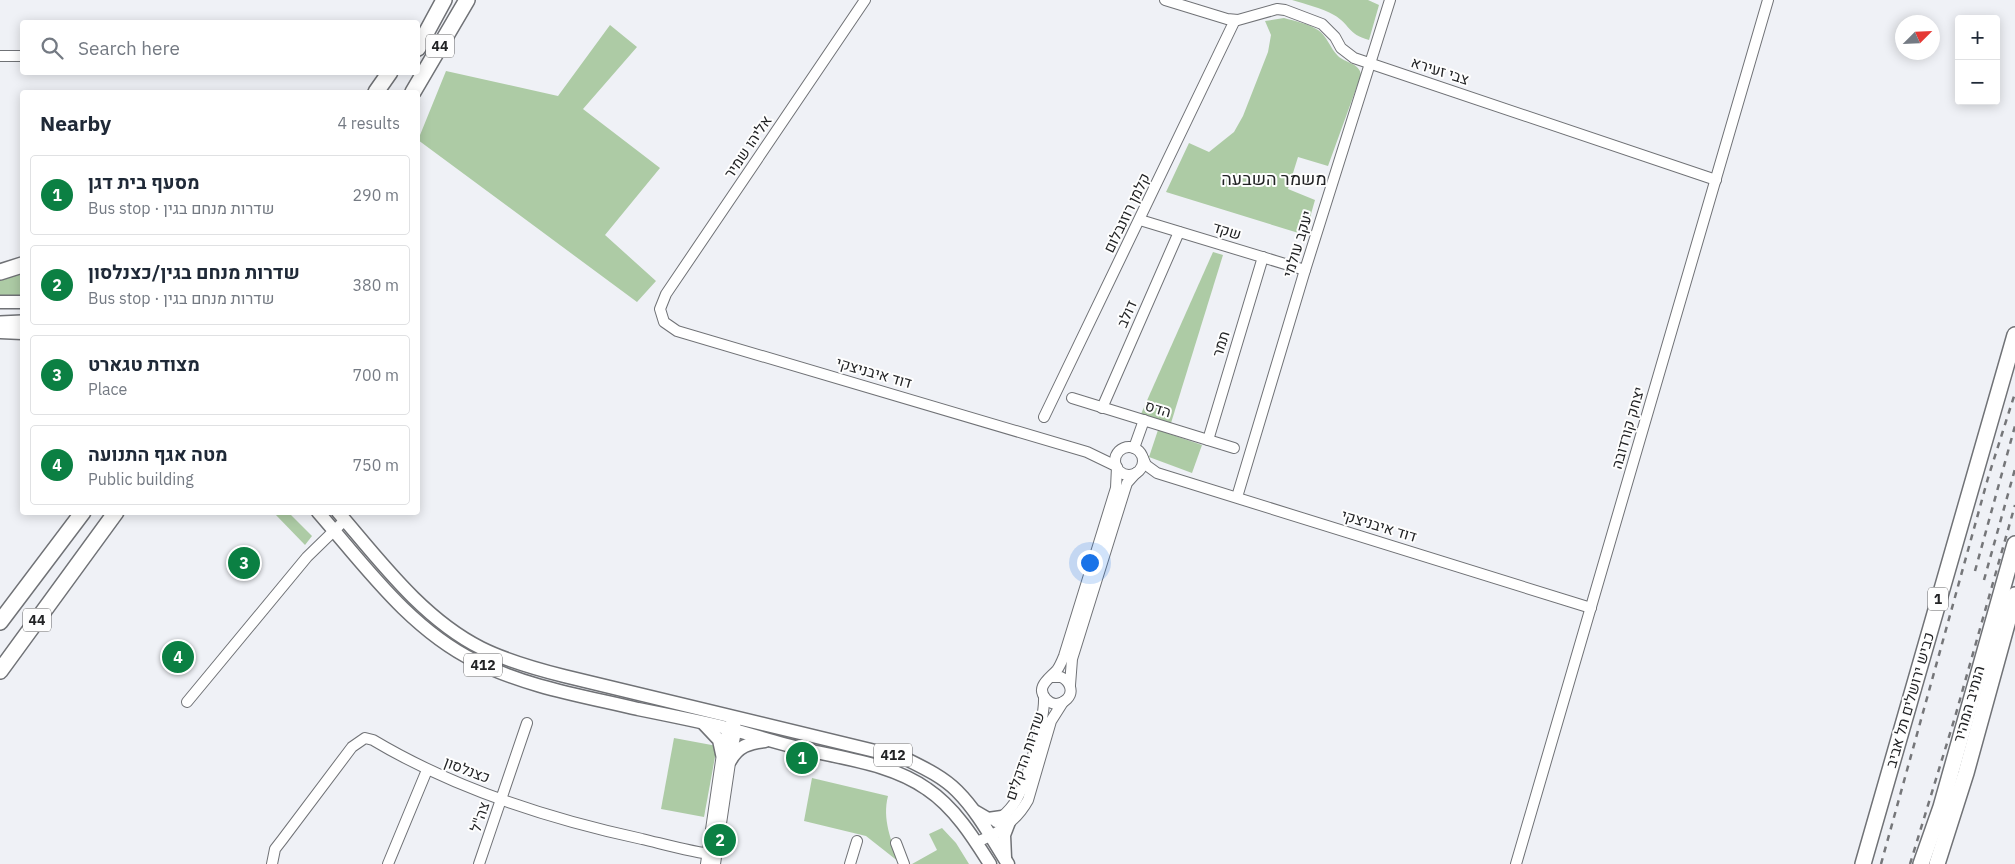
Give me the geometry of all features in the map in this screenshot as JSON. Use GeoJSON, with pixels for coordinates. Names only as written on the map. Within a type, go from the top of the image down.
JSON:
{"type":"FeatureCollection","features":[{"type":"Feature","properties":{"kind":"highway"},"geometry":{"type":"LineString","coordinates":[[420,30],[442,0]]}},
{"type":"Feature","properties":{"kind":"highway","name":"44"},"geometry":{"type":"LineString","coordinates":[[420,44],[442,0]]}},
{"type":"Feature","properties":{"kind":"highway","name":"44"},"geometry":{"type":"LineString","coordinates":[[414,90],[467,0]]}},
{"type":"Feature","properties":{"kind":"highway"},"geometry":{"type":"LineString","coordinates":[[377,90],[388,75]]}},
{"type":"Feature","properties":{"kind":"highway"},"geometry":{"type":"LineString","coordinates":[[390,90],[400,75]]}},
{"type":"Feature","properties":{"kind":"highway"},"geometry":{"type":"LineString","coordinates":[[0,272],[20,266]]}},
{"type":"Feature","properties":{"kind":"highway"},"geometry":{"type":"LineString","coordinates":[[0,324],[20,323]]}},
{"type":"Feature","properties":{"kind":"highway","name":"כביש ירושלים תל אביב"},"geometry":{"type":"LineString","coordinates":[[1863,864],[2015,335]]}},
{"type":"Feature","properties":{"kind":"highway","name":"44"},"geometry":{"type":"LineString","coordinates":[[0,622],[81,515]]}},
{"type":"Feature","properties":{"kind":"highway","name":"44"},"geometry":{"type":"LineString","coordinates":[[0,671],[114,515]]}},
{"type":"Feature","properties":{"kind":"highway","name":"הנתיב המהיר"},"geometry":{"type":"LineString","coordinates":[[1921,864],[1940,807],[2015,544]]}},
{"type":"Feature","properties":{"kind":"highway"},"geometry":{"type":"LineString","coordinates":[[1941,864],[2015,595]]}},
{"type":"Feature","properties":{"kind":"highway"},"geometry":{"type":"LineString","coordinates":[[1937,864],[1966,773]]}},
{"type":"Feature","properties":{"kind":"main road"},"geometry":{"type":"LineString","coordinates":[[0,302],[20,302]]}},
{"type":"Feature","properties":{"kind":"main road"},"geometry":{"type":"LineString","coordinates":[[0,332],[20,333]]}},
{"type":"Feature","properties":{"kind":"main road","name":"412"},"geometry":{"type":"LineString","coordinates":[[321,515],[411,616],[452,648],[473,661],[535,684],[703,724],[733,726],[767,740],[882,768],[913,780],[928,789],[946,805],[976,842],[990,864]]}},
{"type":"Feature","properties":{"kind":"main road","name":"412"},"geometry":{"type":"LineString","coordinates":[[341,516],[421,605],[453,631],[480,647],[539,670],[733,726],[904,758],[941,779],[956,790],[972,809],[1007,862]]}},
{"type":"Feature","properties":{"kind":"main road"},"geometry":{"type":"LineString","coordinates":[[703,724],[719,740],[726,757],[744,746],[767,740]]}},
{"type":"Feature","properties":{"kind":"main road"},"geometry":{"type":"LineString","coordinates":[[972,809],[988,819],[1006,820],[1004,835],[1007,862]]}},
{"type":"Feature","properties":{"kind":"street","name":"אליהו שמיר"},"geometry":{"type":"LineString","coordinates":[[661,312],[666,294],[865,0]]}},
{"type":"Feature","properties":{"kind":"street","name":"צבי זעירא"},"geometry":{"type":"LineString","coordinates":[[1165,0],[1216,17],[1235,20],[1277,9],[1284,10],[1322,24],[1335,37],[1346,53],[1370,64],[1716,180]]}},
{"type":"Feature","properties":{"kind":"street","name":"יעקב עולמי"},"geometry":{"type":"LineString","coordinates":[[1237,498],[1305,270],[1390,0]]}},
{"type":"Feature","properties":{"kind":"street","name":"יצחק קורדובה"},"geometry":{"type":"LineString","coordinates":[[1516,864],[1768,0]]}},
{"type":"Feature","properties":{"kind":"street","name":"קלמן רוזנבלום"},"geometry":{"type":"LineString","coordinates":[[1044,417],[1235,20]]}},
{"type":"Feature","properties":{"kind":"street"},"geometry":{"type":"LineString","coordinates":[[0,56],[20,56]]}},
{"type":"Feature","properties":{"kind":"street","name":"שקד"},"geometry":{"type":"LineString","coordinates":[[1140,220],[1305,270]]}},
{"type":"Feature","properties":{"kind":"street","name":"דולב"},"geometry":{"type":"LineString","coordinates":[[1102,408],[1179,232]]}},
{"type":"Feature","properties":{"kind":"street","name":"תמר"},"geometry":{"type":"LineString","coordinates":[[1208,440],[1263,257]]}},
{"type":"Feature","properties":{"kind":"street","name":"דוד איבניצקי"},"geometry":{"type":"LineString","coordinates":[[661,312],[664,322],[677,331],[1087,452],[1116,467]]}},
{"type":"Feature","properties":{"kind":"street","name":"הדס"},"geometry":{"type":"LineString","coordinates":[[1072,398],[1234,448]]}},
{"type":"Feature","properties":{"kind":"street"},"geometry":{"type":"LineString","coordinates":[[1134,448],[1144,420]]}},
{"type":"Feature","properties":{"kind":"street"},"geometry":{"type":"LineString","coordinates":[[1126,448],[1134,448],[1141,454],[1142,467],[1127,483],[1125,489],[1075,649],[1070,669],[1070,695],[1059,704],[1051,703],[1044,697],[1042,688],[1058,669],[1064,656],[1116,488],[1115,459],[1120,451],[1126,448]]}},
{"type":"Feature","properties":{"kind":"street","name":"דוד איבניצקי"},"geometry":{"type":"LineString","coordinates":[[1087,452],[1120,451]]}},
{"type":"Feature","properties":{"kind":"street","name":"דוד איבניצקי"},"geometry":{"type":"LineString","coordinates":[[1142,458],[1146,465],[1157,473]]}},
{"type":"Feature","properties":{"kind":"street"},"geometry":{"type":"LineString","coordinates":[[1116,467],[1125,474],[1137,472]]}},
{"type":"Feature","properties":{"kind":"street","name":"דוד איבניצקי"},"geometry":{"type":"LineString","coordinates":[[1137,472],[1157,473],[1591,608]]}},
{"type":"Feature","properties":{"kind":"street"},"geometry":{"type":"LineString","coordinates":[[187,702],[307,557],[334,531],[341,516]]}},
{"type":"Feature","properties":{"kind":"street"},"geometry":{"type":"LineString","coordinates":[[1050,677],[1062,677],[1070,686]]}},
{"type":"Feature","properties":{"kind":"street","name":"שדרות הדקלים"},"geometry":{"type":"LineString","coordinates":[[1006,820],[1023,785],[1044,713],[1044,697]]}},
{"type":"Feature","properties":{"kind":"street","name":"שדרות הדקלים"},"geometry":{"type":"LineString","coordinates":[[976,842],[1024,808],[1051,721],[1063,702]]}},
{"type":"Feature","properties":{"kind":"street","name":"צה\"ל"},"geometry":{"type":"LineString","coordinates":[[479,864],[527,723]]}},
{"type":"Feature","properties":{"kind":"street"},"geometry":{"type":"LineString","coordinates":[[711,859],[726,757],[733,726]]}},
{"type":"Feature","properties":{"kind":"street","name":"כצנלסון"},"geometry":{"type":"LineString","coordinates":[[272,864],[275,850],[282,840],[359,741],[365,738],[373,740],[427,770],[502,799],[583,825],[711,859]]}},
{"type":"Feature","properties":{"kind":"street"},"geometry":{"type":"LineString","coordinates":[[388,864],[427,770]]}},
{"type":"Feature","properties":{"kind":"street"},"geometry":{"type":"LineString","coordinates":[[850,864],[857,841]]}},
{"type":"Feature","properties":{"kind":"street"},"geometry":{"type":"LineString","coordinates":[[896,843],[904,864]]}},
{"type":"Feature","properties":{"kind":"green space"},"geometry":{"type":"Polygon","coordinates":[[[1292,0],[1368,0],[1379,5],[1369,40],[1357,35],[1329,13],[1292,0]]]}},
{"type":"Feature","properties":{"kind":"green space"},"geometry":{"type":"Polygon","coordinates":[[[1284,18],[1306,24],[1318,30],[1324,35],[1338,56],[1358,68],[1361,75],[1328,166],[1298,157],[1288,189],[1315,200],[1305,235],[1166,192],[1189,143],[1209,152],[1234,132],[1243,116],[1268,52],[1271,35],[1265,21],[1284,18]]]}},
{"type":"Feature","properties":{"kind":"green space"},"geometry":{"type":"Polygon","coordinates":[[[610,25],[637,47],[583,109],[660,168],[605,235],[656,281],[637,302],[420,141],[420,135],[446,71],[558,96],[610,25]]]}},
{"type":"Feature","properties":{"kind":"green space"},"geometry":{"type":"Polygon","coordinates":[[[1213,252],[1223,255],[1171,423],[1141,414],[1213,252]]]}},
{"type":"Feature","properties":{"kind":"green space"},"geometry":{"type":"Polygon","coordinates":[[[20,272],[20,297],[0,297],[0,278],[20,272]]]}},
{"type":"Feature","properties":{"kind":"green space"},"geometry":{"type":"Polygon","coordinates":[[[1158,430],[1202,445],[1192,473],[1149,457],[1158,430]]]}},
{"type":"Feature","properties":{"kind":"green space"},"geometry":{"type":"Polygon","coordinates":[[[276,515],[291,515],[312,536],[305,545],[276,515]]]}},
{"type":"Feature","properties":{"kind":"green space"},"geometry":{"type":"Polygon","coordinates":[[[674,738],[717,746],[704,817],[661,809],[674,738]]]}},
{"type":"Feature","properties":{"kind":"green space"},"geometry":{"type":"Polygon","coordinates":[[[812,778],[888,796],[886,805],[887,821],[890,838],[899,862],[866,836],[804,821],[812,778]]]}},
{"type":"Feature","properties":{"kind":"green space"},"geometry":{"type":"Polygon","coordinates":[[[942,828],[956,843],[969,864],[912,864],[937,850],[929,834],[942,828]]]}},
{"type":"Feature","properties":{"kind":"railway"},"geometry":{"type":"LineString","coordinates":[[1881,864],[1988,478],[2015,393]]}},
{"type":"Feature","properties":{"kind":"railway"},"geometry":{"type":"LineString","coordinates":[[1975,571],[2015,426]]}},
{"type":"Feature","properties":{"kind":"railway"},"geometry":{"type":"LineString","coordinates":[[1984,580],[2015,469]]}},
{"type":"Feature","properties":{"kind":"railway"},"geometry":{"type":"LineString","coordinates":[[1910,864],[1955,717],[2015,505]]}},
{"type":"Feature","properties":{"kind":"place","name":"מצודת טגארט"},"geometry":{"type":"Point","coordinates":[244,563]}},
{"type":"Feature","properties":{"kind":"place","name":"מטה אגף התנועה"},"geometry":{"type":"Point","coordinates":[178,657]}},
{"type":"Feature","properties":{"kind":"place","name":"מסעף בית דגן"},"geometry":{"type":"Point","coordinates":[802,758]}},
{"type":"Feature","properties":{"kind":"place","name":"שדרות מנחם בגין/כצנלסון"},"geometry":{"type":"Point","coordinates":[720,840]}},
{"type":"Feature","properties":{"kind":"district","name":"משמר השבעה"},"geometry":{"type":"Point","coordinates":[1274,179]}}]}
